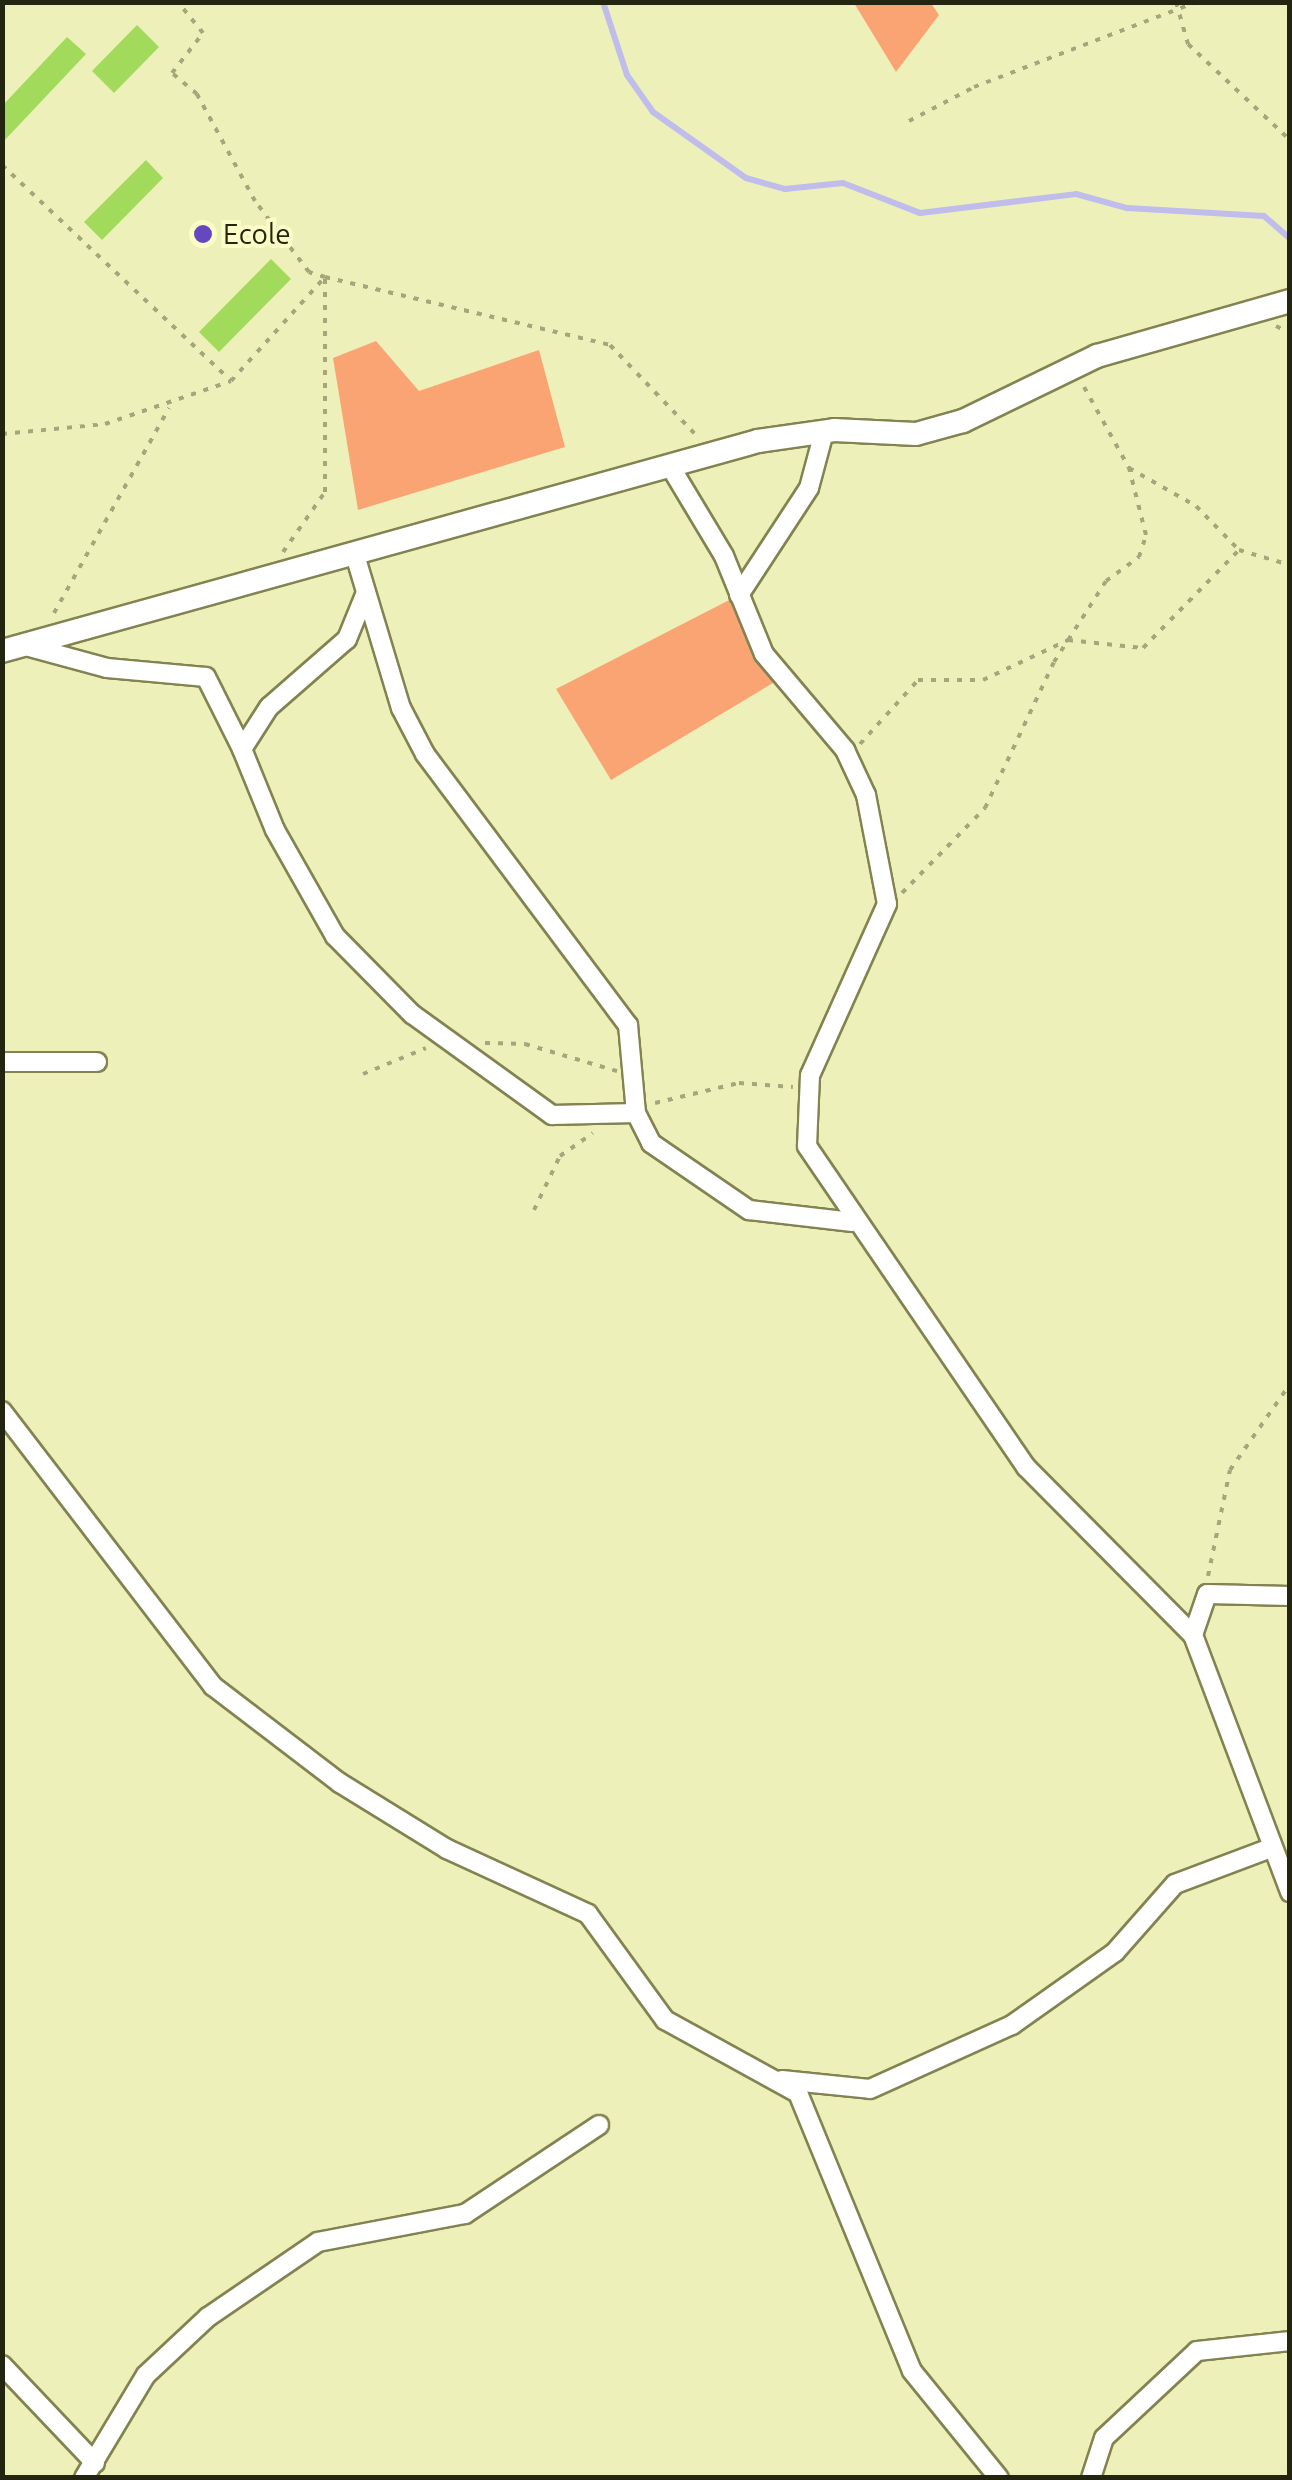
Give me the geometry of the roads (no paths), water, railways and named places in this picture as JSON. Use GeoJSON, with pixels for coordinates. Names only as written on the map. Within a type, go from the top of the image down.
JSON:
{"type":"FeatureCollection","features":[{"type":"Feature","properties":{"kind":"street"},"geometry":{"type":"LineString","coordinates":[[14,649],[724,451],[824,432],[932,430],[1072,366],[1290,301]]}},
{"type":"Feature","properties":{"kind":"street"},"geometry":{"type":"LineString","coordinates":[[739,595],[809,488],[824,432]]}},
{"type":"Feature","properties":{"kind":"street"},"geometry":{"type":"LineString","coordinates":[[670,466],[739,595],[764,654],[850,757],[887,904],[840,998],[802,1116],[807,1146],[852,1222],[1026,1467],[1193,1635],[1271,1848],[1286,1866],[1290,1892]]}},
{"type":"Feature","properties":{"kind":"street"},"geometry":{"type":"LineString","coordinates":[[355,555],[365,594],[424,754],[628,1024],[636,1113],[669,1160],[749,1210],[852,1222]]}},
{"type":"Feature","properties":{"kind":"street"},"geometry":{"type":"LineString","coordinates":[[242,749],[269,708],[347,639],[365,594]]}},
{"type":"Feature","properties":{"kind":"street"},"geometry":{"type":"LineString","coordinates":[[14,649],[107,668],[206,677],[335,936],[377,982],[552,1114],[636,1113]]}},
{"type":"Feature","properties":{"kind":"street"},"geometry":{"type":"LineString","coordinates":[[2,1062],[97,1062]]}},
{"type":"Feature","properties":{"kind":"street"},"geometry":{"type":"LineString","coordinates":[[2,1411],[213,1686],[340,1784],[447,1849],[588,1914],[665,2020],[780,2080],[810,2112],[912,2371],[999,2478]]}},
{"type":"Feature","properties":{"kind":"street"},"geometry":{"type":"LineString","coordinates":[[1193,1635],[1202,1596],[1290,1596]]}},
{"type":"Feature","properties":{"kind":"street"},"geometry":{"type":"LineString","coordinates":[[780,2080],[870,2089],[996,2032],[1115,1952],[1176,1884],[1271,1848]]}},
{"type":"Feature","properties":{"kind":"street"},"geometry":{"type":"LineString","coordinates":[[2,2364],[89,2470],[172,2342],[302,2253],[333,2236],[466,2214],[599,2126]]}},
{"type":"Feature","properties":{"kind":"street"},"geometry":{"type":"LineString","coordinates":[[1091,2478],[1104,2438],[1197,2352],[1290,2341]]}},
{"type":"Feature","properties":{"kind":"waterway"},"geometry":{"type":"LineString","coordinates":[[603,2],[627,75],[653,112],[746,178],[785,189],[843,183],[920,213],[1076,194],[1127,208],[1264,216],[1290,239]]}},
{"type":"Feature","properties":{"kind":"place","name":"Ecole"},"geometry":{"type":"Point","coordinates":[203,234]}}]}
